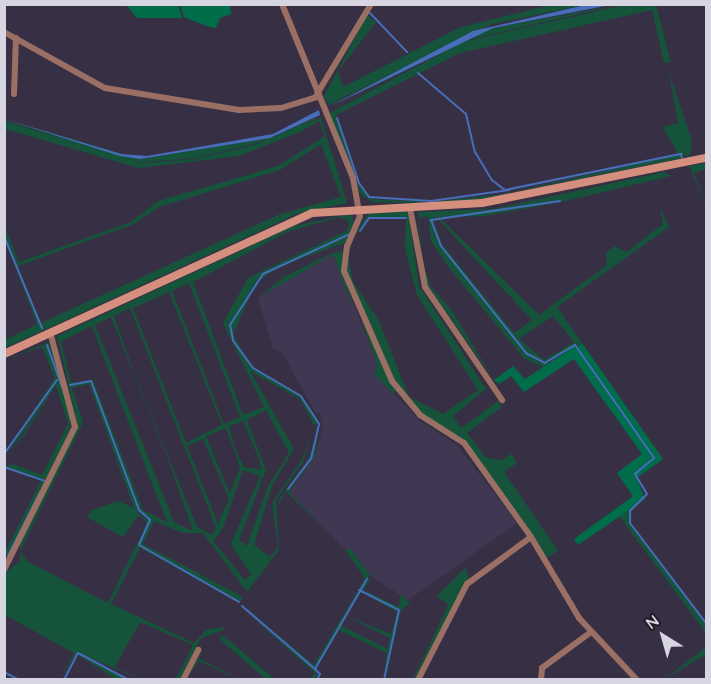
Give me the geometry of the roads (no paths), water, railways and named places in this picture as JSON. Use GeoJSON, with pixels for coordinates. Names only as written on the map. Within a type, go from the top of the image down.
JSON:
{"type":"FeatureCollection","features":[{"type":"Feature","properties":{"kind":"main road"},"geometry":{"type":"LineString","coordinates":[[4,354],[292,221],[360,208],[410,208],[522,197],[706,158]]}},
{"type":"Feature","properties":{"kind":"street"},"geometry":{"type":"LineString","coordinates":[[282,4],[318,96],[354,178],[360,208],[344,271],[392,381],[420,415],[464,443],[531,537],[591,632],[637,680]]}},
{"type":"Feature","properties":{"kind":"street"},"geometry":{"type":"LineString","coordinates":[[4,32],[41,48],[84,81],[192,105],[249,110],[318,96],[371,4]]}},
{"type":"Feature","properties":{"kind":"street"},"geometry":{"type":"LineString","coordinates":[[14,94],[16,38]]}},
{"type":"Feature","properties":{"kind":"street"},"geometry":{"type":"LineString","coordinates":[[4,73],[15,74]]}},
{"type":"Feature","properties":{"kind":"street"},"geometry":{"type":"LineString","coordinates":[[410,208],[425,287],[502,400]]}},
{"type":"Feature","properties":{"kind":"street"},"geometry":{"type":"LineString","coordinates":[[4,570],[75,427],[50,332]]}},
{"type":"Feature","properties":{"kind":"street"},"geometry":{"type":"LineString","coordinates":[[418,680],[467,584],[531,537]]}},
{"type":"Feature","properties":{"kind":"street"},"geometry":{"type":"LineString","coordinates":[[541,680],[542,668],[591,632]]}},
{"type":"Feature","properties":{"kind":"street"},"geometry":{"type":"LineString","coordinates":[[183,680],[198,650]]}},
{"type":"Feature","properties":{"kind":"water"},"geometry":{"type":"Polygon","coordinates":[[[585,5],[610,5],[493,28],[329,107],[473,31],[585,5]]]}},
{"type":"Feature","properties":{"kind":"water"},"geometry":{"type":"Polygon","coordinates":[[[319,110],[320,115],[270,138],[140,159],[120,156],[4,119],[121,154],[147,156],[273,134],[319,110]]]}},
{"type":"Feature","properties":{"kind":"waterway"},"geometry":{"type":"LineString","coordinates":[[370,13],[407,52]]}},
{"type":"Feature","properties":{"kind":"waterway"},"geometry":{"type":"LineString","coordinates":[[418,73],[466,114],[475,152],[492,180],[505,190],[681,154],[682,158]]}},
{"type":"Feature","properties":{"kind":"waterway"},"geometry":{"type":"LineString","coordinates":[[337,118],[359,183],[369,197],[431,201],[509,190]]}},
{"type":"Feature","properties":{"kind":"waterway"},"geometry":{"type":"LineString","coordinates":[[560,201],[431,220],[441,246],[526,353],[545,363],[575,345],[654,458],[635,474],[647,494],[630,511],[630,523],[706,623]]}},
{"type":"Feature","properties":{"kind":"waterway"},"geometry":{"type":"LineString","coordinates":[[360,231],[369,218],[406,218]]}},
{"type":"Feature","properties":{"kind":"waterway"},"geometry":{"type":"LineString","coordinates":[[288,489],[311,459],[319,424],[301,396],[253,368],[233,340],[230,325],[263,274],[350,234]]}},
{"type":"Feature","properties":{"kind":"waterway"},"geometry":{"type":"LineString","coordinates":[[4,236],[42,328]]}},
{"type":"Feature","properties":{"kind":"waterway"},"geometry":{"type":"LineString","coordinates":[[47,345],[62,387]]}},
{"type":"Feature","properties":{"kind":"waterway"},"geometry":{"type":"LineString","coordinates":[[4,454],[57,380]]}},
{"type":"Feature","properties":{"kind":"waterway"},"geometry":{"type":"LineString","coordinates":[[70,385],[91,381],[139,510],[150,520],[139,545],[239,602]]}},
{"type":"Feature","properties":{"kind":"waterway"},"geometry":{"type":"LineString","coordinates":[[4,467],[45,481]]}},
{"type":"Feature","properties":{"kind":"waterway"},"geometry":{"type":"LineString","coordinates":[[8,556],[40,492]]}},
{"type":"Feature","properties":{"kind":"waterway"},"geometry":{"type":"LineString","coordinates":[[242,606],[315,669],[367,579]]}},
{"type":"Feature","properties":{"kind":"waterway"},"geometry":{"type":"LineString","coordinates":[[359,590],[399,610],[384,680]]}},
{"type":"Feature","properties":{"kind":"waterway"},"geometry":{"type":"LineString","coordinates":[[64,680],[78,653],[129,680]]}},
{"type":"Feature","properties":{"kind":"waterway"},"geometry":{"type":"LineString","coordinates":[[315,669],[320,674],[317,680]]}},
{"type":"Feature","properties":{"kind":"waterway"},"geometry":{"type":"LineString","coordinates":[[4,672],[19,680]]}}]}
